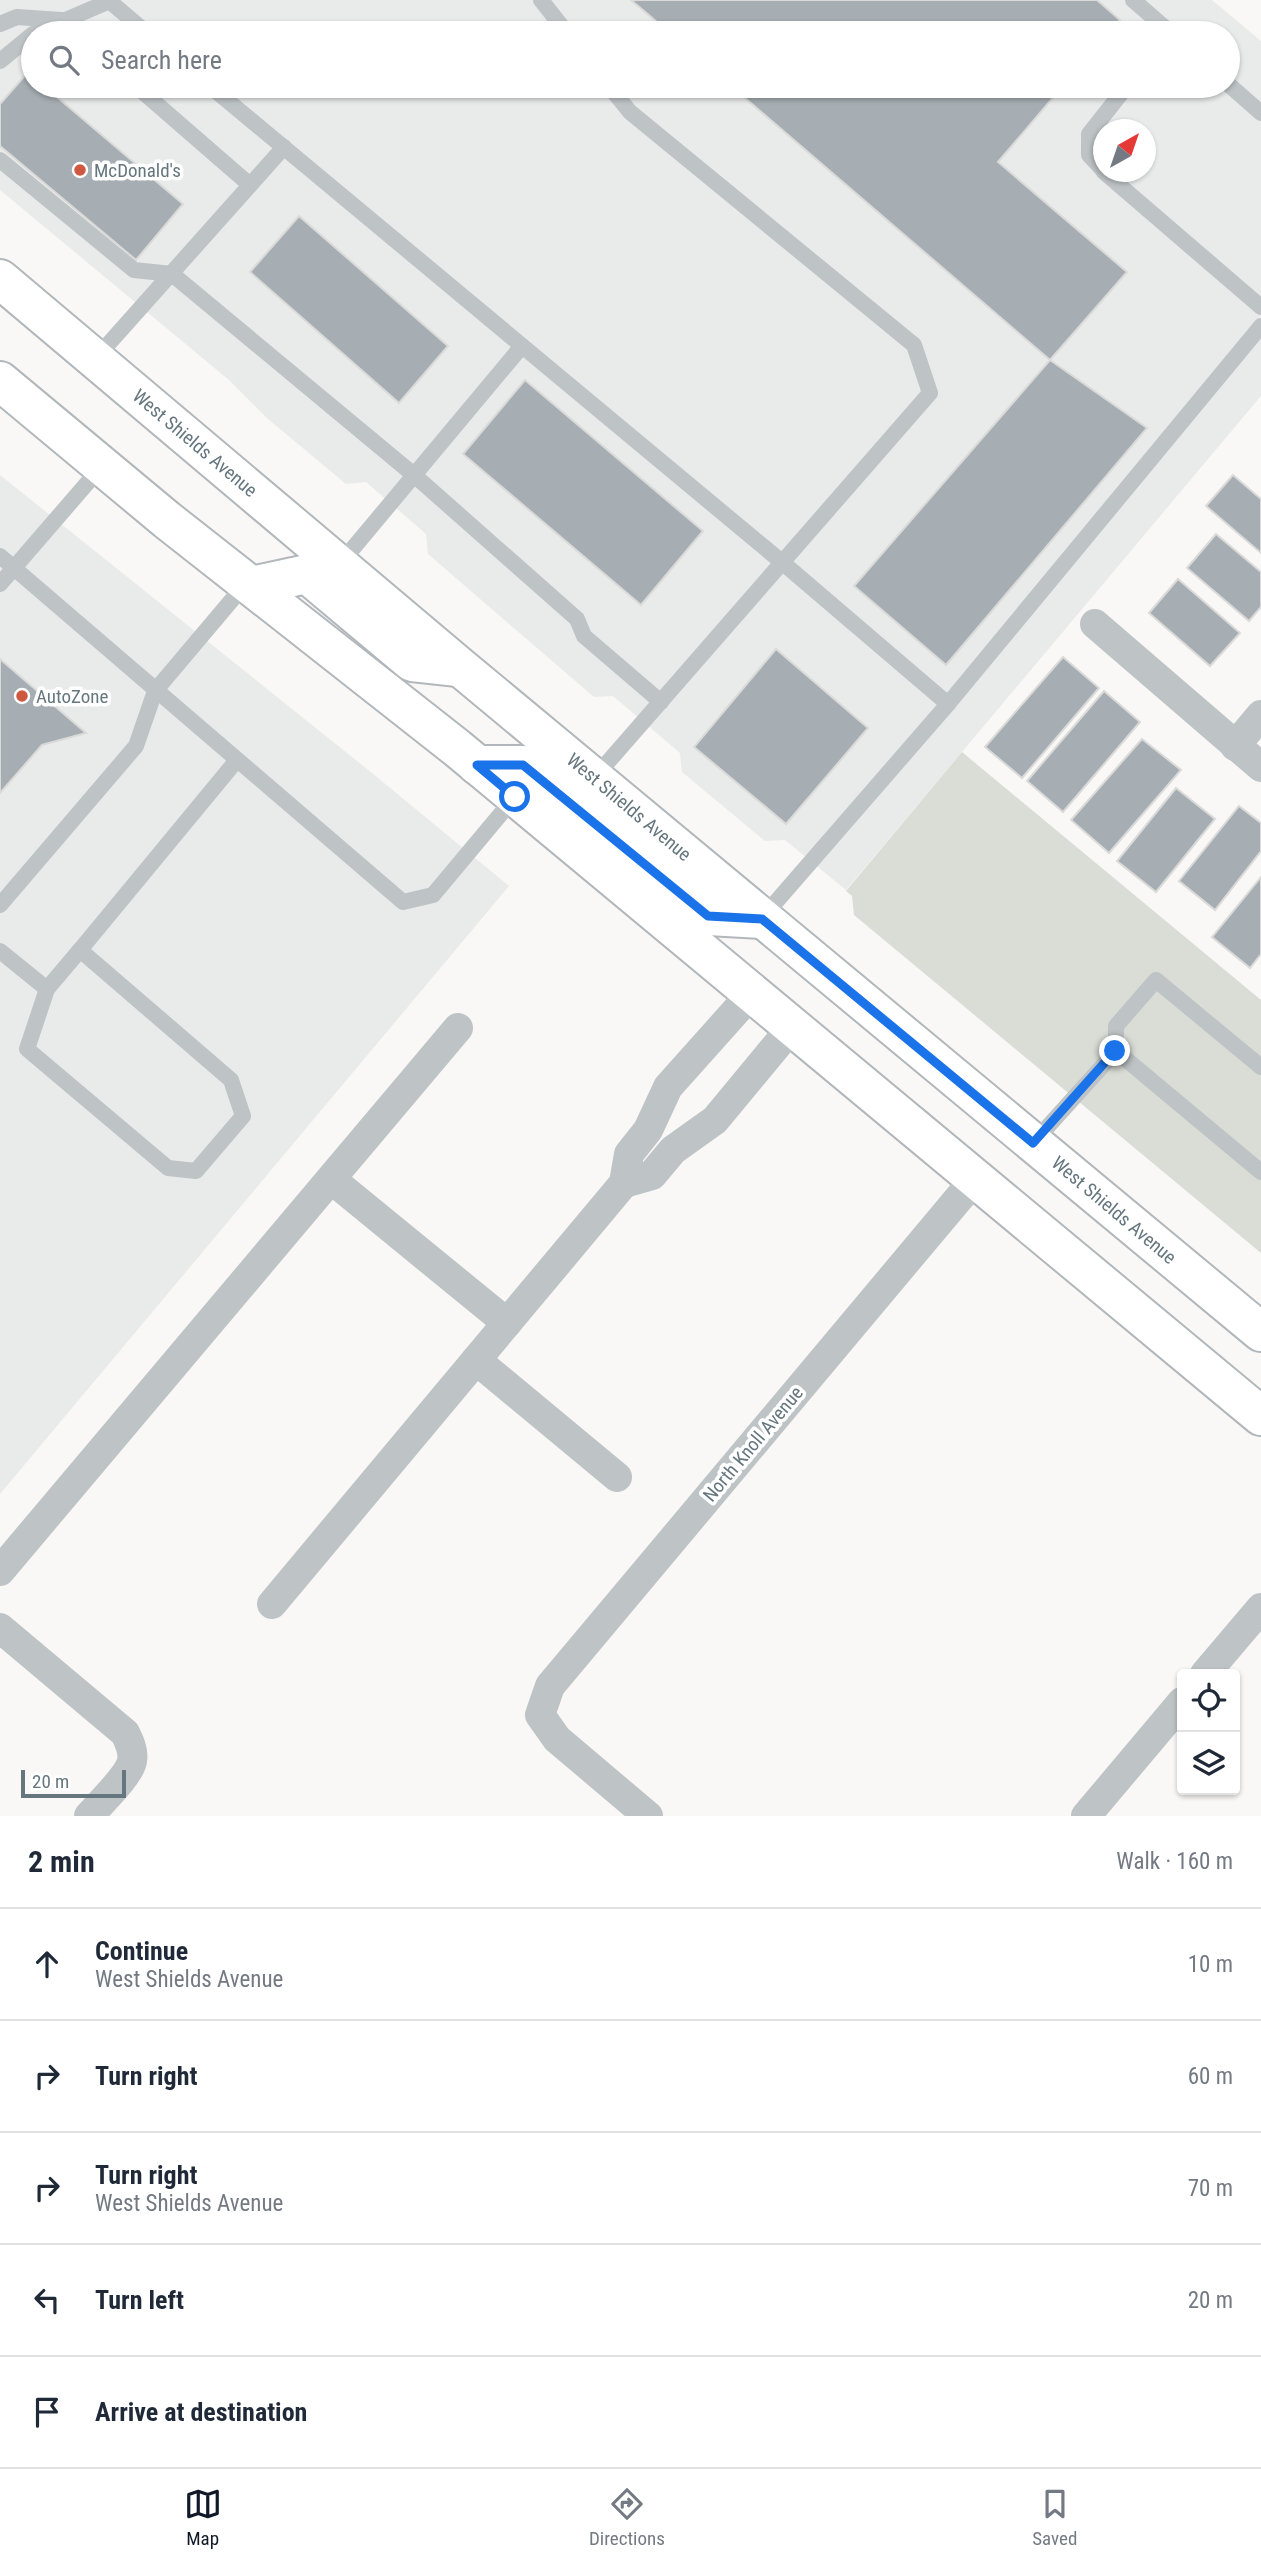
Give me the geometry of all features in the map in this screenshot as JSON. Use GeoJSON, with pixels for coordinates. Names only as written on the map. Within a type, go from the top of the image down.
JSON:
{"type":"FeatureCollection","features":[{"type":"Feature","properties":{"kind":"street","name":"West Shields Avenue"},"geometry":{"type":"LineString","coordinates":[[0,279],[460,667],[1261,1332]]}},
{"type":"Feature","properties":{"kind":"street"},"geometry":{"type":"LineString","coordinates":[[0,381],[102,466],[477,765],[1261,1416]]}},
{"type":"Feature","properties":{"kind":"street"},"geometry":{"type":"LineString","coordinates":[[250,584],[307,574],[412,662],[460,667]]}},
{"type":"Feature","properties":{"kind":"street"},"geometry":{"type":"LineString","coordinates":[[1095,624],[1261,767]]}},
{"type":"Feature","properties":{"kind":"street"},"geometry":{"type":"LineString","coordinates":[[1235,746],[1261,715]]}},
{"type":"Feature","properties":{"kind":"street"},"geometry":{"type":"LineString","coordinates":[[477,765],[523,765],[708,916],[762,919]]}},
{"type":"Feature","properties":{"kind":"street"},"geometry":{"type":"LineString","coordinates":[[272,1604],[624,1182],[629,1154],[648,1130],[668,1087],[752,993]]}},
{"type":"Feature","properties":{"kind":"street"},"geometry":{"type":"LineString","coordinates":[[624,1182],[652,1175],[673,1150],[715,1120],[792,1027]]}},
{"type":"Feature","properties":{"kind":"street"},"geometry":{"type":"LineString","coordinates":[[0,1571],[458,1028]]}},
{"type":"Feature","properties":{"kind":"street"},"geometry":{"type":"LineString","coordinates":[[331,1179],[507,1323]]}},
{"type":"Feature","properties":{"kind":"street","name":"North Knoll Avenue"},"geometry":{"type":"LineString","coordinates":[[648,1816],[557,1739],[540,1715],[550,1686],[975,1179]]}},
{"type":"Feature","properties":{"kind":"street"},"geometry":{"type":"LineString","coordinates":[[476,1360],[617,1477]]}},
{"type":"Feature","properties":{"kind":"street"},"geometry":{"type":"LineString","coordinates":[[1209,1669],[1261,1608]]}},
{"type":"Feature","properties":{"kind":"street"},"geometry":{"type":"LineString","coordinates":[[0,1628],[125,1733],[131,1747],[132,1761],[89,1816]]}},
{"type":"Feature","properties":{"kind":"street"},"geometry":{"type":"LineString","coordinates":[[1086,1816],[1177,1708]]}},
{"type":"Feature","properties":{"kind":"lane"},"geometry":{"type":"LineString","coordinates":[[541,0],[558,21]]}},
{"type":"Feature","properties":{"kind":"lane"},"geometry":{"type":"LineString","coordinates":[[1133,0],[1156,21]]}},
{"type":"Feature","properties":{"kind":"lane"},"geometry":{"type":"LineString","coordinates":[[0,24],[17,17],[61,20],[109,1],[133,21]]}},
{"type":"Feature","properties":{"kind":"lane"},"geometry":{"type":"LineString","coordinates":[[0,61],[21,44]]}},
{"type":"Feature","properties":{"kind":"lane"},"geometry":{"type":"LineString","coordinates":[[1240,95],[1261,113]]}},
{"type":"Feature","properties":{"kind":"lane"},"geometry":{"type":"LineString","coordinates":[[150,98],[250,186]]}},
{"type":"Feature","properties":{"kind":"lane"},"geometry":{"type":"LineString","coordinates":[[225,98],[783,563],[948,704]]}},
{"type":"Feature","properties":{"kind":"lane"},"geometry":{"type":"LineString","coordinates":[[594,778],[930,393],[914,345],[638,119],[620,98]]}},
{"type":"Feature","properties":{"kind":"lane"},"geometry":{"type":"LineString","coordinates":[[1101,119],[1118,98]]}},
{"type":"Feature","properties":{"kind":"lane"},"geometry":{"type":"LineString","coordinates":[[1093,129],[1089,134],[1089,155],[1093,159]]}},
{"type":"Feature","properties":{"kind":"lane"},"geometry":{"type":"LineString","coordinates":[[95,359],[284,147]]}},
{"type":"Feature","properties":{"kind":"lane"},"geometry":{"type":"LineString","coordinates":[[0,160],[134,270],[172,275],[414,475],[577,619],[584,636],[661,702]]}},
{"type":"Feature","properties":{"kind":"lane"},"geometry":{"type":"LineString","coordinates":[[1117,182],[1261,307]]}},
{"type":"Feature","properties":{"kind":"lane"},"geometry":{"type":"LineString","coordinates":[[762,919],[948,704],[1261,326]]}},
{"type":"Feature","properties":{"kind":"lane"},"geometry":{"type":"LineString","coordinates":[[339,565],[522,346]]}},
{"type":"Feature","properties":{"kind":"lane"},"geometry":{"type":"LineString","coordinates":[[0,584],[102,466]]}},
{"type":"Feature","properties":{"kind":"lane"},"geometry":{"type":"LineString","coordinates":[[0,556],[403,902],[433,895],[515,797]]}},
{"type":"Feature","properties":{"kind":"lane"},"geometry":{"type":"LineString","coordinates":[[0,905],[136,746],[155,691],[250,584]]}},
{"type":"Feature","properties":{"kind":"lane"},"geometry":{"type":"LineString","coordinates":[[80,950],[231,1080],[243,1116],[196,1171],[168,1168],[27,1049],[47,989],[237,760]]}},
{"type":"Feature","properties":{"kind":"lane"},"geometry":{"type":"LineString","coordinates":[[0,951],[47,989]]}},
{"type":"Feature","properties":{"kind":"lane"},"geometry":{"type":"LineString","coordinates":[[1033,1143],[1115,1051],[1116,1026],[1156,981],[1261,1067]]}},
{"type":"Feature","properties":{"kind":"lane"},"geometry":{"type":"LineString","coordinates":[[1115,1051],[1261,1172]]}},
{"type":"Feature","properties":{"kind":"shaded area"},"geometry":{"type":"Polygon","coordinates":[[[0,0],[1212,0],[1237,21],[21,21],[21,98],[1240,98],[1240,23],[1261,41],[1261,396],[846,890],[785,840],[765,841],[682,772],[680,753],[613,696],[594,697],[428,554],[426,534],[366,482],[346,484],[268,419],[229,380],[0,190],[0,0]]]}},
{"type":"Feature","properties":{"kind":"shaded area"},"geometry":{"type":"Polygon","coordinates":[[[0,475],[509,886],[0,1494],[0,475]]]}},
{"type":"Feature","properties":{"kind":"shaded area"},"geometry":{"type":"Polygon","coordinates":[[[962,752],[1261,1000],[1261,1253],[854,915],[852,896],[846,891],[962,752]]]}},
{"type":"Feature","properties":{"kind":"building"},"geometry":{"type":"Polygon","coordinates":[[[631,0],[1097,0],[1120,20],[1119,21],[656,21],[631,0]]]}},
{"type":"Feature","properties":{"kind":"building"},"geometry":{"type":"Polygon","coordinates":[[[21,80],[21,98],[58,98],[183,204],[136,260],[0,146],[0,104],[21,80]]]}},
{"type":"Feature","properties":{"kind":"building"},"geometry":{"type":"Polygon","coordinates":[[[745,98],[1053,98],[998,162],[1127,272],[1050,360],[745,98]]]}},
{"type":"Feature","properties":{"kind":"building"},"geometry":{"type":"Polygon","coordinates":[[[299,216],[448,346],[399,403],[250,272],[299,216]]]}},
{"type":"Feature","properties":{"kind":"building"},"geometry":{"type":"Polygon","coordinates":[[[1050,360],[1147,428],[946,665],[854,586],[1050,360]]]}},
{"type":"Feature","properties":{"kind":"building"},"geometry":{"type":"Polygon","coordinates":[[[525,380],[703,531],[641,605],[463,454],[525,380]]]}},
{"type":"Feature","properties":{"kind":"building"},"geometry":{"type":"Polygon","coordinates":[[[1233,475],[1261,499],[1261,553],[1206,506],[1233,475]]]}},
{"type":"Feature","properties":{"kind":"building"},"geometry":{"type":"Polygon","coordinates":[[[1216,534],[1261,572],[1261,607],[1249,621],[1187,568],[1216,534]]]}},
{"type":"Feature","properties":{"kind":"building"},"geometry":{"type":"Polygon","coordinates":[[[1178,579],[1240,633],[1210,666],[1149,613],[1178,579]]]}},
{"type":"Feature","properties":{"kind":"building"},"geometry":{"type":"Polygon","coordinates":[[[776,649],[868,728],[786,824],[694,747],[776,649]]]}},
{"type":"Feature","properties":{"kind":"building"},"geometry":{"type":"Polygon","coordinates":[[[1063,657],[1099,688],[1022,778],[985,747],[1063,657]]]}},
{"type":"Feature","properties":{"kind":"building","name":"AutoZone"},"geometry":{"type":"Polygon","coordinates":[[[0,659],[86,733],[42,745],[0,793],[0,659]]]}},
{"type":"Feature","properties":{"kind":"building"},"geometry":{"type":"Polygon","coordinates":[[[1104,691],[1140,722],[1063,812],[1027,781],[1104,691]]]}},
{"type":"Feature","properties":{"kind":"building"},"geometry":{"type":"Polygon","coordinates":[[[1142,739],[1181,770],[1109,853],[1071,820],[1142,739]]]}},
{"type":"Feature","properties":{"kind":"building"},"geometry":{"type":"Polygon","coordinates":[[[1176,788],[1215,819],[1156,892],[1117,861],[1176,788]]]}},
{"type":"Feature","properties":{"kind":"building"},"geometry":{"type":"Polygon","coordinates":[[[1239,806],[1261,823],[1261,851],[1215,910],[1179,881],[1239,806]]]}},
{"type":"Feature","properties":{"kind":"building"},"geometry":{"type":"Polygon","coordinates":[[[1261,877],[1261,954],[1250,968],[1212,937],[1261,877]]]}},
{"type":"Feature","properties":{"kind":"place","name":"McDonald's"},"geometry":{"type":"Point","coordinates":[80,170]}},
{"type":"Feature","properties":{"kind":"place","name":"AutoZone"},"geometry":{"type":"Point","coordinates":[22,696]}},
{"type":"Feature","properties":{"kind":"route"},"geometry":{"type":"LineString","coordinates":[[515,797],[477,765],[523,765],[708,916],[762,919],[1033,1143],[1115,1051]]}}]}
